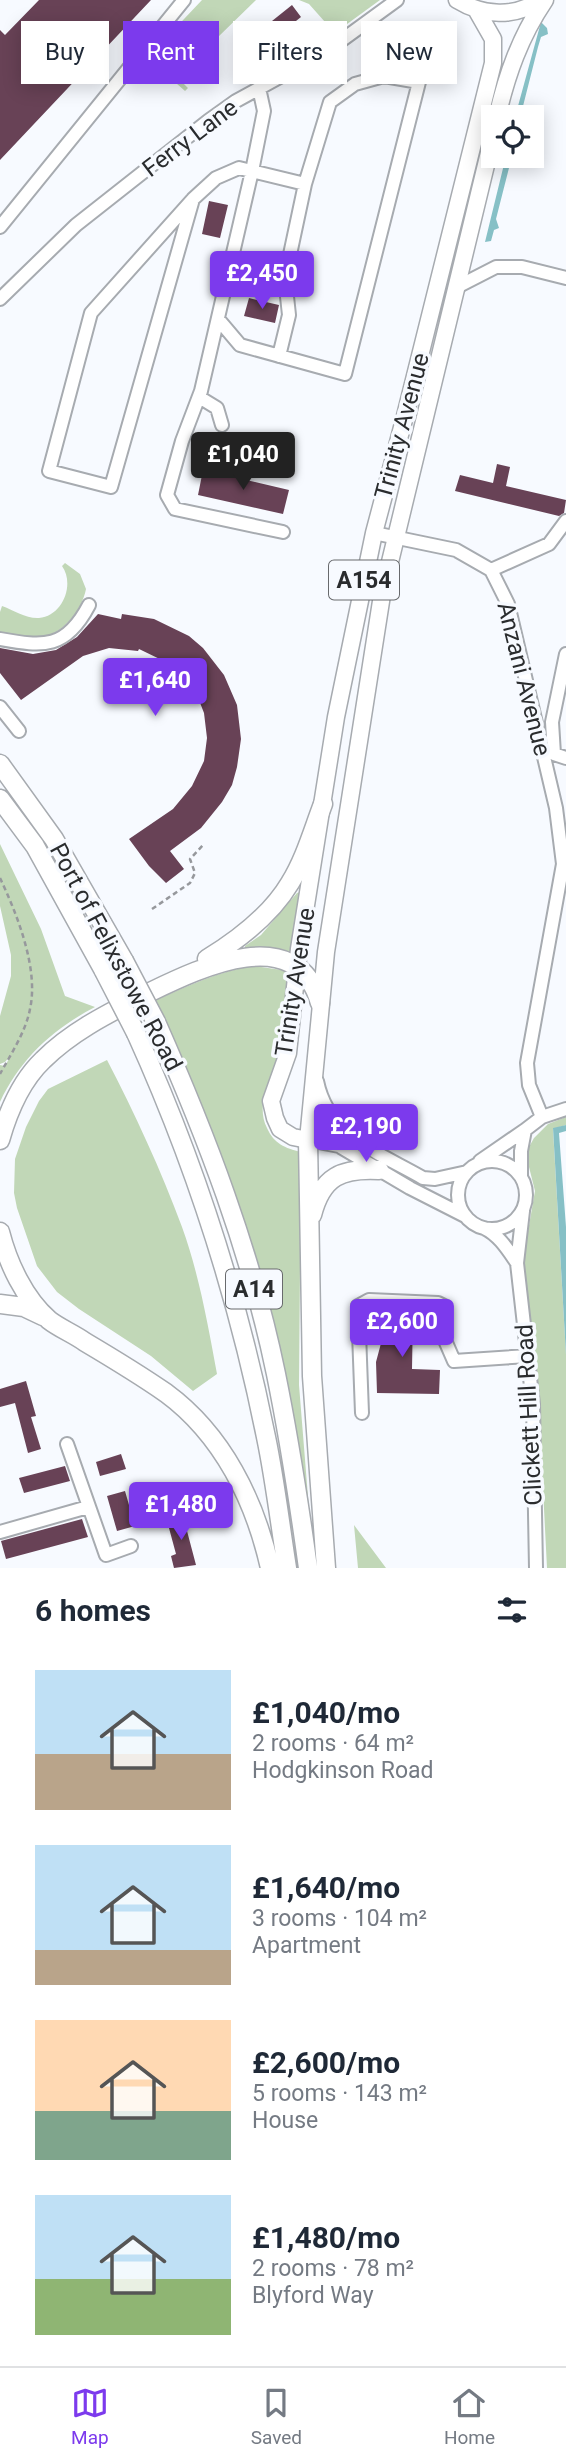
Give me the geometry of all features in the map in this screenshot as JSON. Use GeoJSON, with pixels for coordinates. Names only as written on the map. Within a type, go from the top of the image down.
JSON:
{"type":"FeatureCollection","features":[{"type":"Feature","properties":{"kind":"highway","name":"Port of Felixstowe Road"},"geometry":{"type":"LineString","coordinates":[[0,764],[54,839],[124,961],[156,1022],[200,1126],[241,1241],[276,1371],[297,1485],[307,1568]]}},
{"type":"Feature","properties":{"kind":"highway","name":"Port of Felixstowe Road"},"geometry":{"type":"LineString","coordinates":[[0,799],[35,846],[104,971],[135,1033],[193,1170],[212,1224],[241,1326],[267,1439],[287,1568]]}},
{"type":"Feature","properties":{"kind":"highway"},"geometry":{"type":"LineString","coordinates":[[172,982],[223,950],[274,905],[301,863],[323,804]]}},
{"type":"Feature","properties":{"kind":"highway"},"geometry":{"type":"LineString","coordinates":[[0,1140],[18,1096],[40,1063],[70,1037],[104,1015],[172,982],[222,961],[252,956],[274,959],[299,968],[314,987],[320,1003]]}},
{"type":"Feature","properties":{"kind":"highway"},"geometry":{"type":"LineString","coordinates":[[307,1140],[312,1376],[326,1568]]}},
{"type":"Feature","properties":{"kind":"highway"},"geometry":{"type":"LineString","coordinates":[[310,1222],[314,1205],[332,1178],[354,1168],[379,1170]]}},
{"type":"Feature","properties":{"kind":"highway"},"geometry":{"type":"LineString","coordinates":[[0,1232],[4,1248],[21,1284],[49,1320]]}},
{"type":"Feature","properties":{"kind":"highway"},"geometry":{"type":"LineString","coordinates":[[0,1239],[0,1265]]}},
{"type":"Feature","properties":{"kind":"highway"},"geometry":{"type":"LineString","coordinates":[[0,1304],[24,1307],[49,1320],[167,1394],[197,1422],[213,1440],[244,1490],[265,1543],[270,1568]]}},
{"type":"Feature","properties":{"kind":"main road"},"geometry":{"type":"LineString","coordinates":[[457,0],[477,11],[507,13],[522,10],[543,0]]}},
{"type":"Feature","properties":{"kind":"main road"},"geometry":{"type":"LineString","coordinates":[[500,105],[521,39],[543,0]]}},
{"type":"Feature","properties":{"kind":"main road","name":"Trinity Avenue"},"geometry":{"type":"LineString","coordinates":[[477,11],[493,39],[493,63],[374,533],[336,717],[299,949],[288,1053],[271,1101],[281,1129],[293,1137],[307,1140],[320,1003],[382,595],[485,168]]}},
{"type":"Feature","properties":{"kind":"street"},"geometry":{"type":"LineString","coordinates":[[0,227],[184,0]]}},
{"type":"Feature","properties":{"kind":"street","name":"Ferry Lane"},"geometry":{"type":"LineString","coordinates":[[347,38],[397,0]]}},
{"type":"Feature","properties":{"kind":"street"},"geometry":{"type":"LineString","coordinates":[[218,319],[240,345],[279,356],[345,374],[419,82],[384,76],[355,84],[330,102],[304,184],[285,278],[289,315],[279,356]]}},
{"type":"Feature","properties":{"kind":"street","name":"Ferry Lane"},"geometry":{"type":"LineString","coordinates":[[0,299],[76,225],[215,116],[267,84]]}},
{"type":"Feature","properties":{"kind":"street"},"geometry":{"type":"LineString","coordinates":[[259,88],[264,111],[252,171],[199,397],[182,441],[167,495],[175,509],[283,532]]}},
{"type":"Feature","properties":{"kind":"street"},"geometry":{"type":"LineString","coordinates":[[193,199],[111,487],[49,471],[91,313],[193,199],[216,178],[239,167],[304,184]]}},
{"type":"Feature","properties":{"kind":"street"},"geometry":{"type":"LineString","coordinates":[[457,287],[496,267],[522,267],[566,278]]}},
{"type":"Feature","properties":{"kind":"street"},"geometry":{"type":"LineString","coordinates":[[199,397],[217,408],[222,425]]}},
{"type":"Feature","properties":{"kind":"street"},"geometry":{"type":"LineString","coordinates":[[491,570],[549,544],[566,521]]}},
{"type":"Feature","properties":{"kind":"street","name":"Anzani Avenue"},"geometry":{"type":"LineString","coordinates":[[374,533],[456,550],[491,570],[508,604],[556,808],[564,864],[527,1063],[529,1085],[542,1117]]}},
{"type":"Feature","properties":{"kind":"street"},"geometry":{"type":"LineString","coordinates":[[0,639],[34,645],[56,640],[76,626],[89,605]]}},
{"type":"Feature","properties":{"kind":"street"},"geometry":{"type":"LineString","coordinates":[[566,654],[552,722],[554,754],[566,758]]}},
{"type":"Feature","properties":{"kind":"street"},"geometry":{"type":"LineString","coordinates":[[0,707],[19,731]]}},
{"type":"Feature","properties":{"kind":"street"},"geometry":{"type":"LineString","coordinates":[[315,1074],[326,1111],[346,1133],[423,1178],[435,1179],[485,1161],[496,1161],[515,1170],[522,1179]]}},
{"type":"Feature","properties":{"kind":"street"},"geometry":{"type":"LineString","coordinates":[[465,1216],[460,1208],[458,1189],[470,1168],[542,1117],[566,1109]]}},
{"type":"Feature","properties":{"kind":"street"},"geometry":{"type":"LineString","coordinates":[[477,1225],[485,1228],[504,1226],[519,1215],[523,1207],[525,1188],[520,1166],[525,1130]]}},
{"type":"Feature","properties":{"kind":"street"},"geometry":{"type":"LineString","coordinates":[[307,1140],[339,1146],[491,1231],[517,1263]]}},
{"type":"Feature","properties":{"kind":"street","name":"Clickett Hill Road"},"geometry":{"type":"LineString","coordinates":[[523,1207],[517,1263],[533,1404],[536,1568]]}},
{"type":"Feature","properties":{"kind":"street"},"geometry":{"type":"LineString","coordinates":[[362,1413],[358,1306],[369,1300],[438,1303],[444,1306],[444,1338],[454,1361],[528,1356]]}},
{"type":"Feature","properties":{"kind":"street"},"geometry":{"type":"LineString","coordinates":[[66,1444],[106,1555],[131,1546]]}},
{"type":"Feature","properties":{"kind":"street"},"geometry":{"type":"LineString","coordinates":[[0,1532],[88,1507]]}},
{"type":"Feature","properties":{"kind":"path"},"geometry":{"type":"LineString","coordinates":[[152,909],[190,883],[195,873],[190,859],[204,844]]}},
{"type":"Feature","properties":{"kind":"path"},"geometry":{"type":"LineString","coordinates":[[0,878],[22,935],[32,996],[30,1012],[0,1074]]}},
{"type":"Feature","properties":{"kind":"green space"},"geometry":{"type":"Polygon","coordinates":[[[202,0],[256,0],[219,36],[219,21],[182,21],[202,0]]]}},
{"type":"Feature","properties":{"kind":"green space"},"geometry":{"type":"Polygon","coordinates":[[[299,0],[380,0],[347,24],[347,21],[324,21],[309,4],[299,0]]]}},
{"type":"Feature","properties":{"kind":"green space"},"geometry":{"type":"Polygon","coordinates":[[[177,84],[184,84],[188,88],[185,91],[177,84]]]}},
{"type":"Feature","properties":{"kind":"green space"},"geometry":{"type":"Polygon","coordinates":[[[65,563],[80,574],[86,589],[70,620],[47,636],[29,637],[0,633],[2,606],[34,618],[55,612],[67,590],[66,573],[62,566],[65,563]]]}},
{"type":"Feature","properties":{"kind":"green space"},"geometry":{"type":"Polygon","coordinates":[[[0,844],[41,929],[65,996],[95,1007],[65,1025],[39,1047],[17,1072],[0,1102],[0,1065],[5,1066],[11,1055],[0,1064],[0,1016],[11,976],[11,955],[0,906],[0,844]]]}},
{"type":"Feature","properties":{"kind":"green space"},"geometry":{"type":"Polygon","coordinates":[[[303,891],[294,958],[280,951],[245,951],[245,946],[261,935],[297,893],[303,891]]]}},
{"type":"Feature","properties":{"kind":"green space"},"geometry":{"type":"Polygon","coordinates":[[[254,966],[282,970],[293,975],[283,1046],[264,1097],[263,1118],[277,1142],[301,1152],[299,1385],[311,1534],[203,1115],[156,1000],[216,975],[254,966]]]}},
{"type":"Feature","properties":{"kind":"green space"},"geometry":{"type":"Polygon","coordinates":[[[107,1060],[165,1184],[182,1227],[198,1281],[217,1374],[193,1391],[151,1356],[57,1292],[37,1266],[17,1208],[14,1193],[15,1159],[39,1101],[48,1089],[107,1060]]]}},
{"type":"Feature","properties":{"kind":"green space"},"geometry":{"type":"Polygon","coordinates":[[[566,1117],[566,1125],[553,1129],[566,1355],[566,1568],[547,1568],[538,1390],[531,1354],[522,1266],[535,1191],[528,1163],[529,1147],[548,1124],[566,1117]]]}},
{"type":"Feature","properties":{"kind":"green space"},"geometry":{"type":"Polygon","coordinates":[[[354,1525],[386,1568],[358,1568],[354,1525]]]}},
{"type":"Feature","properties":{"kind":"water"},"geometry":{"type":"Polygon","coordinates":[[[541,22],[547,28],[548,34],[541,37],[523,105],[518,105],[541,22]]]}},
{"type":"Feature","properties":{"kind":"water"},"geometry":{"type":"Polygon","coordinates":[[[503,168],[509,168],[496,219],[499,228],[494,230],[491,241],[485,242],[503,168]]]}},
{"type":"Feature","properties":{"kind":"water"},"geometry":{"type":"Polygon","coordinates":[[[566,1125],[566,1131],[559,1133],[566,1227],[566,1355],[553,1128],[566,1125]]]}},
{"type":"Feature","properties":{"kind":"building"},"geometry":{"type":"Polygon","coordinates":[[[39,0],[151,0],[131,21],[123,21],[123,30],[109,45],[109,21],[21,21],[21,84],[72,84],[0,160],[0,30],[5,35],[39,0]]]}},
{"type":"Feature","properties":{"kind":"building"},"geometry":{"type":"Polygon","coordinates":[[[292,5],[301,17],[296,21],[272,21],[292,5]]]}},
{"type":"Feature","properties":{"kind":"building"},"geometry":{"type":"Polygon","coordinates":[[[209,201],[228,205],[220,238],[202,234],[209,201]]]}},
{"type":"Feature","properties":{"kind":"building"},"geometry":{"type":"Polygon","coordinates":[[[249,298],[279,305],[275,323],[244,316],[249,298]]]}},
{"type":"Feature","properties":{"kind":"building"},"geometry":{"type":"Polygon","coordinates":[[[497,464],[510,467],[506,486],[566,500],[564,513],[559,516],[455,491],[460,475],[493,483],[497,464]]]}},
{"type":"Feature","properties":{"kind":"building"},"geometry":{"type":"Polygon","coordinates":[[[203,470],[289,490],[283,514],[198,495],[203,470]]]}},
{"type":"Feature","properties":{"kind":"building"},"geometry":{"type":"Polygon","coordinates":[[[98,614],[121,619],[122,614],[154,619],[189,636],[203,648],[224,675],[237,705],[241,739],[232,785],[201,828],[170,851],[184,869],[166,883],[129,839],[173,809],[192,786],[204,761],[207,738],[204,713],[197,695],[180,673],[170,664],[139,649],[109,648],[83,656],[21,700],[0,673],[0,648],[33,654],[56,650],[77,637],[98,614]]]}},
{"type":"Feature","properties":{"kind":"building"},"geometry":{"type":"Polygon","coordinates":[[[384,1309],[413,1311],[412,1369],[440,1370],[439,1394],[377,1393],[376,1362],[384,1332],[384,1309]]]}},
{"type":"Feature","properties":{"kind":"building"},"geometry":{"type":"Polygon","coordinates":[[[26,1381],[36,1416],[31,1417],[41,1449],[28,1453],[15,1403],[0,1407],[0,1389],[26,1381]]]}},
{"type":"Feature","properties":{"kind":"building"},"geometry":{"type":"Polygon","coordinates":[[[121,1454],[126,1469],[100,1476],[96,1462],[121,1454]]]}},
{"type":"Feature","properties":{"kind":"building"},"geometry":{"type":"Polygon","coordinates":[[[65,1466],[70,1481],[24,1493],[19,1478],[65,1466]]]}},
{"type":"Feature","properties":{"kind":"building"},"geometry":{"type":"Polygon","coordinates":[[[125,1491],[135,1526],[117,1531],[107,1496],[125,1491]]]}},
{"type":"Feature","properties":{"kind":"building"},"geometry":{"type":"Polygon","coordinates":[[[182,1512],[196,1565],[174,1568],[171,1556],[176,1554],[166,1517],[182,1512]]]}},
{"type":"Feature","properties":{"kind":"building"},"geometry":{"type":"Polygon","coordinates":[[[82,1519],[88,1537],[6,1559],[1,1541],[82,1519]]]}}]}
